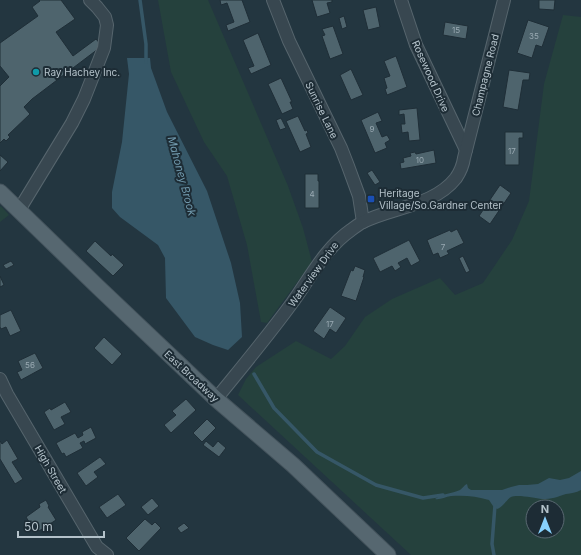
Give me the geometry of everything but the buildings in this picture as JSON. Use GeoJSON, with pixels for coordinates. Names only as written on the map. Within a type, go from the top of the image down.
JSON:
{"type":"FeatureCollection","features":[{"type":"Feature","properties":{"kind":"main road","name":"East Broadway"},"geometry":{"type":"LineString","coordinates":[[0,192],[216,399],[293,465],[388,555]]}},
{"type":"Feature","properties":{"kind":"street"},"geometry":{"type":"LineString","coordinates":[[19,210],[72,123],[84,99],[104,48],[107,25],[104,17],[90,0]]}},
{"type":"Feature","properties":{"kind":"street","name":"Sunrise Lane"},"geometry":{"type":"LineString","coordinates":[[273,0],[289,41],[341,148],[359,196],[363,222]]}},
{"type":"Feature","properties":{"kind":"street","name":"Rosewood Drive"},"geometry":{"type":"LineString","coordinates":[[401,0],[416,45],[466,150]]}},
{"type":"Feature","properties":{"kind":"street","name":"Champagne Road"},"geometry":{"type":"LineString","coordinates":[[466,150],[504,0]]}},
{"type":"Feature","properties":{"kind":"street","name":"Waterview Drive"},"geometry":{"type":"LineString","coordinates":[[216,399],[292,302],[333,246],[344,234],[363,222],[428,199],[447,187],[456,178],[462,166],[466,150]]}},
{"type":"Feature","properties":{"kind":"street","name":"High Street"},"geometry":{"type":"LineString","coordinates":[[0,379],[4,397],[97,551],[107,555]]}},
{"type":"Feature","properties":{"kind":"green space"},"geometry":{"type":"Polygon","coordinates":[[[158,0],[208,0],[288,186],[303,228],[312,262],[267,323],[261,322],[247,245],[227,176],[204,142],[171,72],[158,0]]]}},
{"type":"Feature","properties":{"kind":"green space"},"geometry":{"type":"Polygon","coordinates":[[[563,15],[581,17],[581,555],[411,555],[238,395],[246,379],[256,367],[296,341],[331,359],[345,346],[365,317],[392,299],[440,278],[455,295],[483,283],[512,240],[529,201],[544,84],[563,15]]]}},
{"type":"Feature","properties":{"kind":"green space"},"geometry":{"type":"Polygon","coordinates":[[[1,206],[9,215],[0,222],[0,207],[1,206]]]}},
{"type":"Feature","properties":{"kind":"water"},"geometry":{"type":"Polygon","coordinates":[[[127,58],[150,58],[151,68],[167,112],[207,191],[231,263],[240,303],[242,337],[228,350],[195,337],[166,298],[165,258],[158,245],[120,217],[112,208],[112,192],[122,142],[129,74],[127,58]]]}},
{"type":"Feature","properties":{"kind":"water"},"geometry":{"type":"Polygon","coordinates":[[[581,471],[581,490],[546,499],[514,496],[509,498],[501,507],[497,509],[489,500],[475,497],[451,496],[435,499],[460,490],[467,484],[468,488],[471,490],[502,490],[519,485],[538,484],[549,478],[560,480],[569,478],[581,471]]]}},
{"type":"Feature","properties":{"kind":"waterway","name":"Mahoney Brook"},"geometry":{"type":"LineString","coordinates":[[140,0],[146,44],[146,62]]}},
{"type":"Feature","properties":{"kind":"waterway","name":"Mahoney Brook"},"geometry":{"type":"LineString","coordinates":[[254,374],[274,408],[317,452],[376,485],[423,498],[443,495]]}},
{"type":"Feature","properties":{"kind":"waterway"},"geometry":{"type":"LineString","coordinates":[[494,555],[492,544],[495,505]]}},
{"type":"Feature","properties":{"kind":"place","name":"Ray Hachey Inc."},"geometry":{"type":"Point","coordinates":[36,72]}},
{"type":"Feature","properties":{"kind":"place","name":"Heritage Village/So.Gardner Center"},"geometry":{"type":"Point","coordinates":[371,199]}}]}
